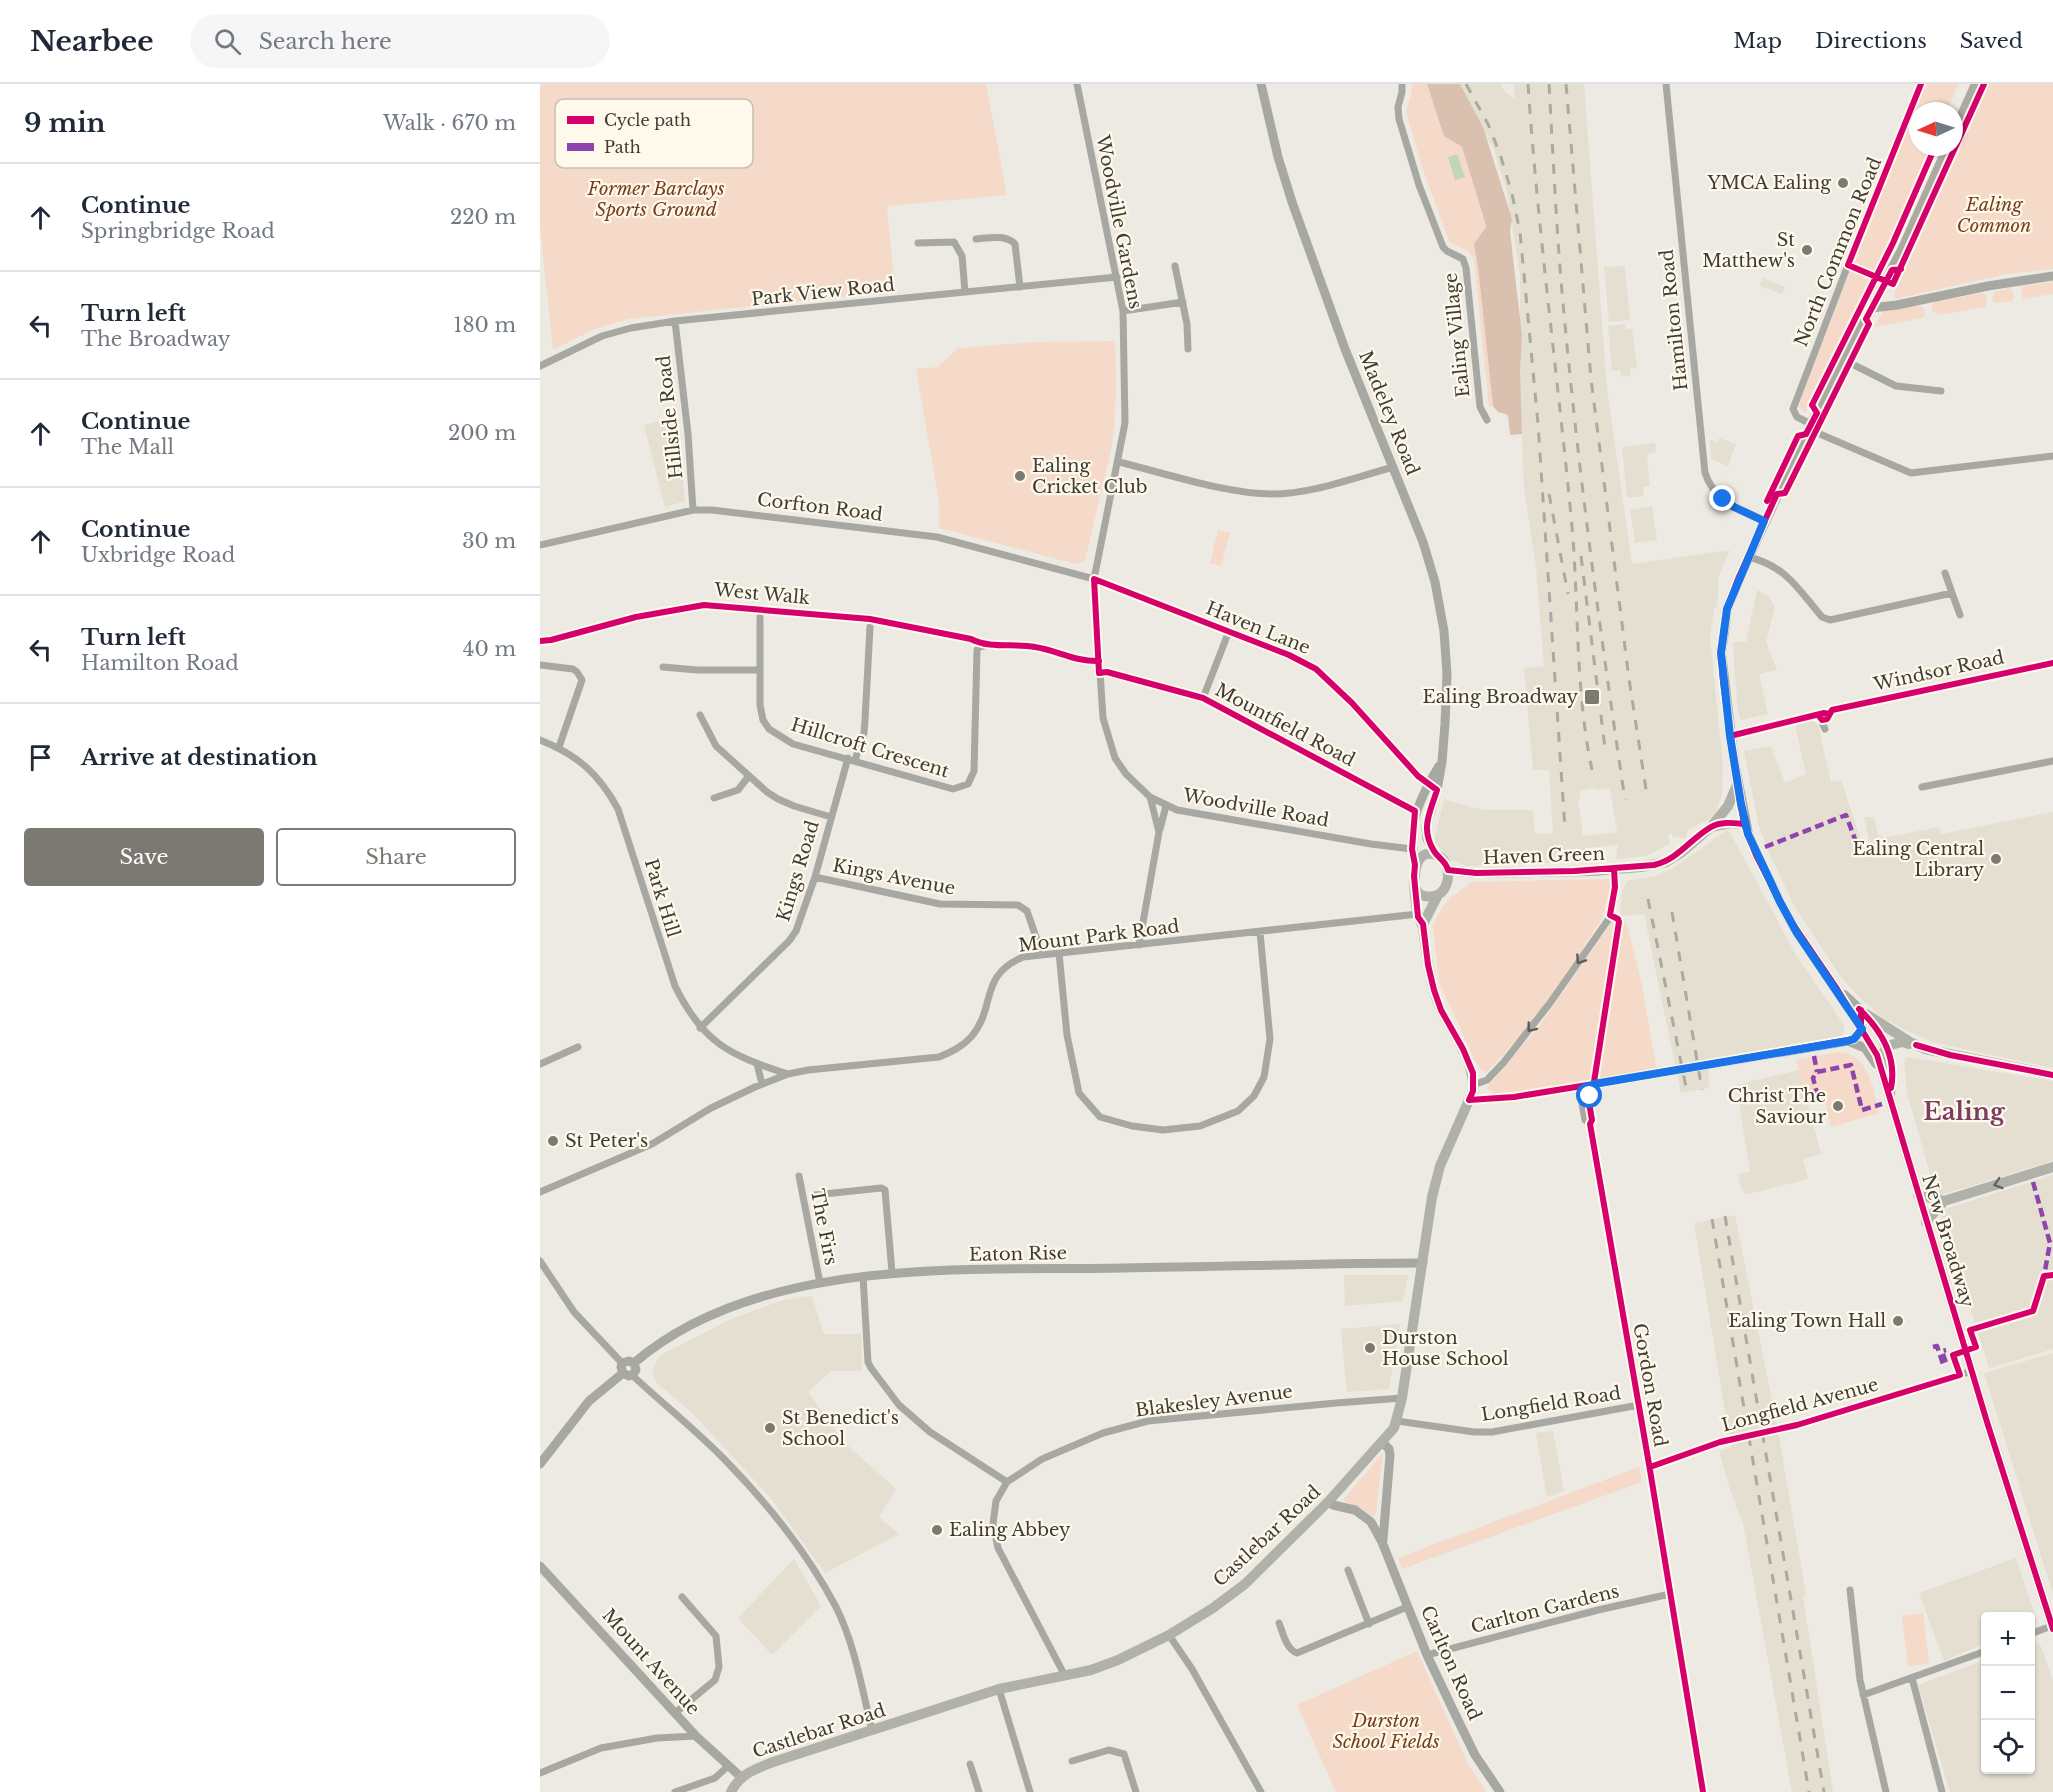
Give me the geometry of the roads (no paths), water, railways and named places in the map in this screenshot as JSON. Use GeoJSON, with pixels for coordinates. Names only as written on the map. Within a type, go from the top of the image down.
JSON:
{"type":"FeatureCollection","features":[{"type":"Feature","properties":{"kind":"main road"},"geometry":{"type":"LineString","coordinates":[[1963,113],[1976,84]]}},
{"type":"Feature","properties":{"kind":"main road"},"geometry":{"type":"LineString","coordinates":[[1887,1046],[1879,1031],[1861,1010],[1837,989],[1810,952],[1784,909],[1756,855],[1744,824],[1737,785],[1721,653],[1727,609],[1764,521],[1903,248],[1944,156]]}},
{"type":"Feature","properties":{"kind":"main road"},"geometry":{"type":"LineString","coordinates":[[1614,868],[1641,867],[1666,862],[1682,852],[1711,827],[1728,806],[1737,785]]}},
{"type":"Feature","properties":{"kind":"main road"},"geometry":{"type":"LineString","coordinates":[[1711,827],[1730,823],[1744,824]]}},
{"type":"Feature","properties":{"kind":"main road"},"geometry":{"type":"LineString","coordinates":[[1420,919],[1446,886],[1448,870],[1436,854],[1422,856],[1415,865],[1420,919],[1434,990],[1441,1010],[1468,1060],[1473,1073],[1473,1086]]}},
{"type":"Feature","properties":{"kind":"main road","name":"Haven Green"},"geometry":{"type":"LineString","coordinates":[[1448,870],[1476,873],[1593,871],[1614,868]]}},
{"type":"Feature","properties":{"kind":"main road"},"geometry":{"type":"LineString","coordinates":[[1416,889],[1422,896],[1437,897]]}},
{"type":"Feature","properties":{"kind":"main road","name":"New Broadway"},"geometry":{"type":"LineString","coordinates":[[1837,989],[1871,1043],[1882,1069],[1989,1428],[2053,1628]]}},
{"type":"Feature","properties":{"kind":"main road"},"geometry":{"type":"LineString","coordinates":[[1861,1010],[1916,1045]]}},
{"type":"Feature","properties":{"kind":"main road"},"geometry":{"type":"LineString","coordinates":[[1882,1069],[1881,1058],[1887,1046],[1902,1042],[1950,1055],[2053,1075]]}},
{"type":"Feature","properties":{"kind":"main road","name":"New Broadway"},"geometry":{"type":"LineString","coordinates":[[1887,1046],[1893,1077],[1888,1093]]}},
{"type":"Feature","properties":{"kind":"main road","name":"Castlebar Road"},"geometry":{"type":"LineString","coordinates":[[741,1777],[773,1762],[999,1689],[1091,1670],[1168,1635],[1245,1584],[1328,1502],[1394,1428],[1402,1398],[1432,1197],[1440,1166],[1473,1086]]}},
{"type":"Feature","properties":{"kind":"main road"},"geometry":{"type":"LineString","coordinates":[[1918,1195],[1944,1200],[2053,1167]]}},
{"type":"Feature","properties":{"kind":"main road"},"geometry":{"type":"LineString","coordinates":[[1926,1222],[1944,1200]]}},
{"type":"Feature","properties":{"kind":"main road"},"geometry":{"type":"LineString","coordinates":[[731,1792],[741,1777]]}},
{"type":"Feature","properties":{"kind":"street","name":"Woodville Gardens"},"geometry":{"type":"LineString","coordinates":[[1077,84],[1123,311],[1125,423],[1094,579]]}},
{"type":"Feature","properties":{"kind":"street","name":"Madeley Road"},"geometry":{"type":"LineString","coordinates":[[1261,84],[1278,157],[1292,202],[1345,349],[1394,467],[1435,582],[1444,631],[1447,674],[1442,762],[1426,832],[1436,854]]}},
{"type":"Feature","properties":{"kind":"street","name":"Ealing Village"},"geometry":{"type":"LineString","coordinates":[[1402,84],[1399,116],[1419,185],[1443,247],[1463,259],[1466,268],[1480,407],[1487,420]]}},
{"type":"Feature","properties":{"kind":"street","name":"Hamilton Road"},"geometry":{"type":"LineString","coordinates":[[1665,84],[1705,473],[1710,486],[1727,503],[1764,521]]}},
{"type":"Feature","properties":{"kind":"street","name":"North Common Road"},"geometry":{"type":"LineString","coordinates":[[1810,427],[1797,417],[1793,408],[1921,84]]}},
{"type":"Feature","properties":{"kind":"street"},"geometry":{"type":"LineString","coordinates":[[976,239],[1003,237],[1015,244],[1020,287]]}},
{"type":"Feature","properties":{"kind":"street"},"geometry":{"type":"LineString","coordinates":[[918,243],[954,242],[962,256],[965,292]]}},
{"type":"Feature","properties":{"kind":"street"},"geometry":{"type":"LineString","coordinates":[[1175,267],[1187,324],[1188,349]]}},
{"type":"Feature","properties":{"kind":"street"},"geometry":{"type":"LineString","coordinates":[[1872,308],[2053,276]]}},
{"type":"Feature","properties":{"kind":"street","name":"Park View Road"},"geometry":{"type":"LineString","coordinates":[[540,366],[602,336],[631,328],[675,321],[1117,277]]}},
{"type":"Feature","properties":{"kind":"street"},"geometry":{"type":"LineString","coordinates":[[1123,311],[1183,302]]}},
{"type":"Feature","properties":{"kind":"street","name":"Hillside Road"},"geometry":{"type":"LineString","coordinates":[[675,321],[688,434],[693,510]]}},
{"type":"Feature","properties":{"kind":"street"},"geometry":{"type":"LineString","coordinates":[[1844,360],[1896,386],[1941,391]]}},
{"type":"Feature","properties":{"kind":"street"},"geometry":{"type":"LineString","coordinates":[[1810,427],[1911,473],[2053,456]]}},
{"type":"Feature","properties":{"kind":"street"},"geometry":{"type":"LineString","coordinates":[[1119,462],[1217,486],[1272,494],[1316,488],[1394,467]]}},
{"type":"Feature","properties":{"kind":"street","name":"Corfton Road"},"geometry":{"type":"LineString","coordinates":[[540,545],[693,510],[712,510],[937,537],[1094,579]]}},
{"type":"Feature","properties":{"kind":"street"},"geometry":{"type":"LineString","coordinates":[[1747,560],[1765,561],[1783,572],[1822,617],[1830,620],[1952,593]]}},
{"type":"Feature","properties":{"kind":"street"},"geometry":{"type":"LineString","coordinates":[[1945,573],[1960,615]]}},
{"type":"Feature","properties":{"kind":"street","name":"Haven Lane"},"geometry":{"type":"LineString","coordinates":[[1094,579],[1289,654],[1316,669],[1365,717],[1418,777],[1437,790]]}},
{"type":"Feature","properties":{"kind":"street","name":"Woodville Road"},"geometry":{"type":"LineString","coordinates":[[1094,579],[1103,718],[1116,758],[1126,774],[1150,797],[1177,810],[1412,849]]}},
{"type":"Feature","properties":{"kind":"street","name":"Hillcroft Crescent"},"geometry":{"type":"LineString","coordinates":[[760,617],[760,705],[763,720],[769,729],[793,744],[953,789],[969,784],[974,771],[976,650],[979,647],[993,644],[1034,646],[1069,657],[1098,661]]}},
{"type":"Feature","properties":{"kind":"street","name":"Kings Road"},"geometry":{"type":"LineString","coordinates":[[700,1028],[789,942],[796,931],[815,877],[831,817],[851,759],[864,733],[870,627]]}},
{"type":"Feature","properties":{"kind":"street"},"geometry":{"type":"LineString","coordinates":[[1203,698],[1229,632]]}},
{"type":"Feature","properties":{"kind":"street","name":"Windsor Road"},"geometry":{"type":"LineString","coordinates":[[1832,710],[2053,663]]}},
{"type":"Feature","properties":{"kind":"street"},"geometry":{"type":"LineString","coordinates":[[540,665],[573,669],[582,680],[559,747]]}},
{"type":"Feature","properties":{"kind":"street"},"geometry":{"type":"LineString","coordinates":[[663,667],[697,670],[760,670]]}},
{"type":"Feature","properties":{"kind":"street","name":"Mountfield Road"},"geometry":{"type":"LineString","coordinates":[[1100,673],[1107,672],[1203,698],[1415,811]]}},
{"type":"Feature","properties":{"kind":"street"},"geometry":{"type":"LineString","coordinates":[[700,716],[716,746],[748,777],[778,800],[831,817]]}},
{"type":"Feature","properties":{"kind":"street"},"geometry":{"type":"LineString","coordinates":[[1730,736],[1814,716],[1819,716],[1825,729]]}},
{"type":"Feature","properties":{"kind":"street","name":"Park Hill"},"geometry":{"type":"LineString","coordinates":[[540,740],[559,747],[580,760],[607,789],[618,809],[675,986],[687,1010],[700,1028],[736,1056],[788,1074]]}},
{"type":"Feature","properties":{"kind":"street"},"geometry":{"type":"LineString","coordinates":[[1922,787],[2053,761]]}},
{"type":"Feature","properties":{"kind":"street","name":"Madeley Road"},"geometry":{"type":"LineString","coordinates":[[1415,865],[1412,849],[1415,811],[1442,762]]}},
{"type":"Feature","properties":{"kind":"street"},"geometry":{"type":"LineString","coordinates":[[714,798],[738,790],[748,777]]}},
{"type":"Feature","properties":{"kind":"street"},"geometry":{"type":"LineString","coordinates":[[1150,797],[1159,832]]}},
{"type":"Feature","properties":{"kind":"street"},"geometry":{"type":"LineString","coordinates":[[1139,945],[1159,832],[1166,806]]}},
{"type":"Feature","properties":{"kind":"street","name":"Haven Green"},"geometry":{"type":"LineString","coordinates":[[1473,1086],[1487,1080],[1504,1062],[1608,920],[1613,907],[1614,868]]}},
{"type":"Feature","properties":{"kind":"street","name":"Kings Avenue"},"geometry":{"type":"LineString","coordinates":[[815,877],[940,904],[1018,905],[1027,911],[1042,954]]}},
{"type":"Feature","properties":{"kind":"street","name":"Mount Park Road"},"geometry":{"type":"LineString","coordinates":[[540,1192],[652,1144],[711,1108],[788,1074],[939,1057],[956,1050],[971,1038],[982,1020],[990,989],[1000,970],[1023,957],[1260,932],[1420,919]]}},
{"type":"Feature","properties":{"kind":"street"},"geometry":{"type":"LineString","coordinates":[[1059,953],[1067,1035],[1079,1093],[1100,1117],[1132,1126],[1163,1130],[1200,1126],[1238,1111],[1254,1096],[1264,1077],[1270,1040],[1260,932]]}},
{"type":"Feature","properties":{"kind":"street"},"geometry":{"type":"LineString","coordinates":[[1469,1100],[1497,1099],[1579,1087],[1848,1041],[1854,1039],[1862,1029],[1861,1010]]}},
{"type":"Feature","properties":{"kind":"street"},"geometry":{"type":"LineString","coordinates":[[1848,1041],[1865,1048],[1872,1056],[1888,1093]]}},
{"type":"Feature","properties":{"kind":"street"},"geometry":{"type":"LineString","coordinates":[[540,1064],[578,1047]]}},
{"type":"Feature","properties":{"kind":"street"},"geometry":{"type":"LineString","coordinates":[[757,1064],[762,1084]]}},
{"type":"Feature","properties":{"kind":"street","name":"Gordon Road"},"geometry":{"type":"LineString","coordinates":[[1579,1087],[1585,1120],[1590,1124],[1650,1467],[1703,1792]]}},
{"type":"Feature","properties":{"kind":"street","name":"The Firs"},"geometry":{"type":"LineString","coordinates":[[799,1176],[820,1283]]}},
{"type":"Feature","properties":{"kind":"street"},"geometry":{"type":"LineString","coordinates":[[815,1195],[881,1188],[885,1190],[892,1272]]}},
{"type":"Feature","properties":{"kind":"street"},"geometry":{"type":"LineString","coordinates":[[540,1261],[574,1312],[626,1371],[726,1461],[788,1533],[837,1609],[855,1657],[872,1730]]}},
{"type":"Feature","properties":{"kind":"street","name":"Eaton Rise"},"geometry":{"type":"LineString","coordinates":[[626,1371],[636,1370],[634,1363],[670,1335],[723,1310],[782,1291],[892,1272],[1423,1263]]}},
{"type":"Feature","properties":{"kind":"street"},"geometry":{"type":"LineString","coordinates":[[863,1276],[868,1362],[871,1368],[899,1405],[930,1432],[1007,1482],[996,1501],[993,1524],[998,1548],[1065,1676]]}},
{"type":"Feature","properties":{"kind":"street"},"geometry":{"type":"LineString","coordinates":[[540,1464],[589,1401],[626,1371]]}},
{"type":"Feature","properties":{"kind":"street","name":"Longfield Avenue"},"geometry":{"type":"LineString","coordinates":[[1650,1467],[1728,1440],[1774,1431],[1972,1371]]}},
{"type":"Feature","properties":{"kind":"street","name":"Blakesley Avenue"},"geometry":{"type":"LineString","coordinates":[[1007,1482],[1052,1455],[1103,1433],[1148,1421],[1402,1398]]}},
{"type":"Feature","properties":{"kind":"street","name":"Longfield Road"},"geometry":{"type":"LineString","coordinates":[[1397,1421],[1474,1432],[1492,1432],[1639,1405]]}},
{"type":"Feature","properties":{"kind":"street","name":"Carlton Road"},"geometry":{"type":"LineString","coordinates":[[1382,1442],[1389,1449],[1390,1455],[1383,1518],[1383,1542]]}},
{"type":"Feature","properties":{"kind":"street"},"geometry":{"type":"LineString","coordinates":[[1328,1502],[1355,1510],[1371,1522],[1383,1518]]}},
{"type":"Feature","properties":{"kind":"street","name":"Carlton Road"},"geometry":{"type":"LineString","coordinates":[[1371,1522],[1383,1542],[1427,1655],[1475,1755],[1500,1792]]}},
{"type":"Feature","properties":{"kind":"street","name":"Mount Avenue"},"geometry":{"type":"LineString","coordinates":[[540,1566],[696,1736],[741,1777]]}},
{"type":"Feature","properties":{"kind":"street"},"geometry":{"type":"LineString","coordinates":[[1348,1570],[1369,1624]]}},
{"type":"Feature","properties":{"kind":"street"},"geometry":{"type":"LineString","coordinates":[[1850,1590],[1863,1695],[1886,1792]]}},
{"type":"Feature","properties":{"kind":"street","name":"Carlton Gardens"},"geometry":{"type":"LineString","coordinates":[[1427,1655],[1670,1594]]}},
{"type":"Feature","properties":{"kind":"street"},"geometry":{"type":"LineString","coordinates":[[675,1713],[715,1680],[719,1667],[716,1636],[682,1597]]}},
{"type":"Feature","properties":{"kind":"street"},"geometry":{"type":"LineString","coordinates":[[1279,1623],[1289,1647],[1297,1653],[1407,1607]]}},
{"type":"Feature","properties":{"kind":"street"},"geometry":{"type":"LineString","coordinates":[[2035,1633],[2053,1628]]}},
{"type":"Feature","properties":{"kind":"street"},"geometry":{"type":"LineString","coordinates":[[1168,1635],[1192,1669],[1261,1792]]}},
{"type":"Feature","properties":{"kind":"street"},"geometry":{"type":"LineString","coordinates":[[1863,1695],[1981,1653]]}},
{"type":"Feature","properties":{"kind":"street"},"geometry":{"type":"LineString","coordinates":[[1912,1678],[1942,1792]]}},
{"type":"Feature","properties":{"kind":"street"},"geometry":{"type":"LineString","coordinates":[[999,1689],[1030,1792]]}},
{"type":"Feature","properties":{"kind":"street"},"geometry":{"type":"LineString","coordinates":[[540,1773],[601,1748],[657,1738],[696,1736]]}},
{"type":"Feature","properties":{"kind":"street"},"geometry":{"type":"LineString","coordinates":[[1072,1761],[1109,1750],[1124,1754],[1137,1792]]}},
{"type":"Feature","properties":{"kind":"street"},"geometry":{"type":"LineString","coordinates":[[970,1764],[979,1792]]}},
{"type":"Feature","properties":{"kind":"street"},"geometry":{"type":"LineString","coordinates":[[675,1792],[715,1778],[728,1766]]}},
{"type":"Feature","properties":{"kind":"railway"},"geometry":{"type":"LineString","coordinates":[[1466,84],[1488,124],[1500,154],[1520,232],[1538,424],[1565,829]]}},
{"type":"Feature","properties":{"kind":"railway"},"geometry":{"type":"LineString","coordinates":[[1528,84],[1572,526],[1583,710],[1592,770]]}},
{"type":"Feature","properties":{"kind":"railway"},"geometry":{"type":"LineString","coordinates":[[1549,84],[1556,214],[1568,356],[1598,610],[1625,800]]}},
{"type":"Feature","properties":{"kind":"railway"},"geometry":{"type":"LineString","coordinates":[[1566,84],[1591,379],[1629,679],[1647,796]]}},
{"type":"Feature","properties":{"kind":"railway"},"geometry":{"type":"LineString","coordinates":[[1549,494],[1568,594]]}},
{"type":"Feature","properties":{"kind":"railway"},"geometry":{"type":"LineString","coordinates":[[1581,556],[1605,748]]}},
{"type":"Feature","properties":{"kind":"railway"},"geometry":{"type":"LineString","coordinates":[[1648,899],[1687,1092]]}},
{"type":"Feature","properties":{"kind":"railway"},"geometry":{"type":"LineString","coordinates":[[1672,912],[1702,1090]]}},
{"type":"Feature","properties":{"kind":"railway"},"geometry":{"type":"LineString","coordinates":[[1725,1216],[1824,1792]]}},
{"type":"Feature","properties":{"kind":"railway"},"geometry":{"type":"LineString","coordinates":[[1712,1219],[1809,1792]]}},
{"type":"Feature","properties":{"kind":"place","name":"YMCA Ealing"},"geometry":{"type":"Point","coordinates":[1843,183]}},
{"type":"Feature","properties":{"kind":"place","name":"St Matthew's"},"geometry":{"type":"Point","coordinates":[1807,250]}},
{"type":"Feature","properties":{"kind":"place","name":"Ealing Cricket Club"},"geometry":{"type":"Point","coordinates":[1020,476]}},
{"type":"Feature","properties":{"kind":"place","name":"Ealing Broadway"},"geometry":{"type":"Point","coordinates":[1592,697]}},
{"type":"Feature","properties":{"kind":"place","name":"Ealing Central Library"},"geometry":{"type":"Point","coordinates":[1996,859]}},
{"type":"Feature","properties":{"kind":"place","name":"Christ The Saviour"},"geometry":{"type":"Point","coordinates":[1838,1106]}},
{"type":"Feature","properties":{"kind":"place","name":"St Peter's"},"geometry":{"type":"Point","coordinates":[553,1141]}},
{"type":"Feature","properties":{"kind":"place","name":"Ealing Town Hall"},"geometry":{"type":"Point","coordinates":[1898,1321]}},
{"type":"Feature","properties":{"kind":"place","name":"Durston House School"},"geometry":{"type":"Point","coordinates":[1370,1348]}},
{"type":"Feature","properties":{"kind":"place","name":"St Benedict's School"},"geometry":{"type":"Point","coordinates":[770,1428]}},
{"type":"Feature","properties":{"kind":"place","name":"Ealing Abbey"},"geometry":{"type":"Point","coordinates":[937,1530]}},
{"type":"Feature","properties":{"kind":"district","name":"Ealing"},"geometry":{"type":"Point","coordinates":[1964,1111]}},
{"type":"Feature","properties":{"kind":"park label","name":"Former Barclays Sports Ground"},"geometry":{"type":"Point","coordinates":[656,199]}},
{"type":"Feature","properties":{"kind":"park label","name":"Ealing Common"},"geometry":{"type":"Point","coordinates":[1994,215]}},
{"type":"Feature","properties":{"kind":"park label","name":"Durston School Fields"},"geometry":{"type":"Point","coordinates":[1386,1731]}}]}
